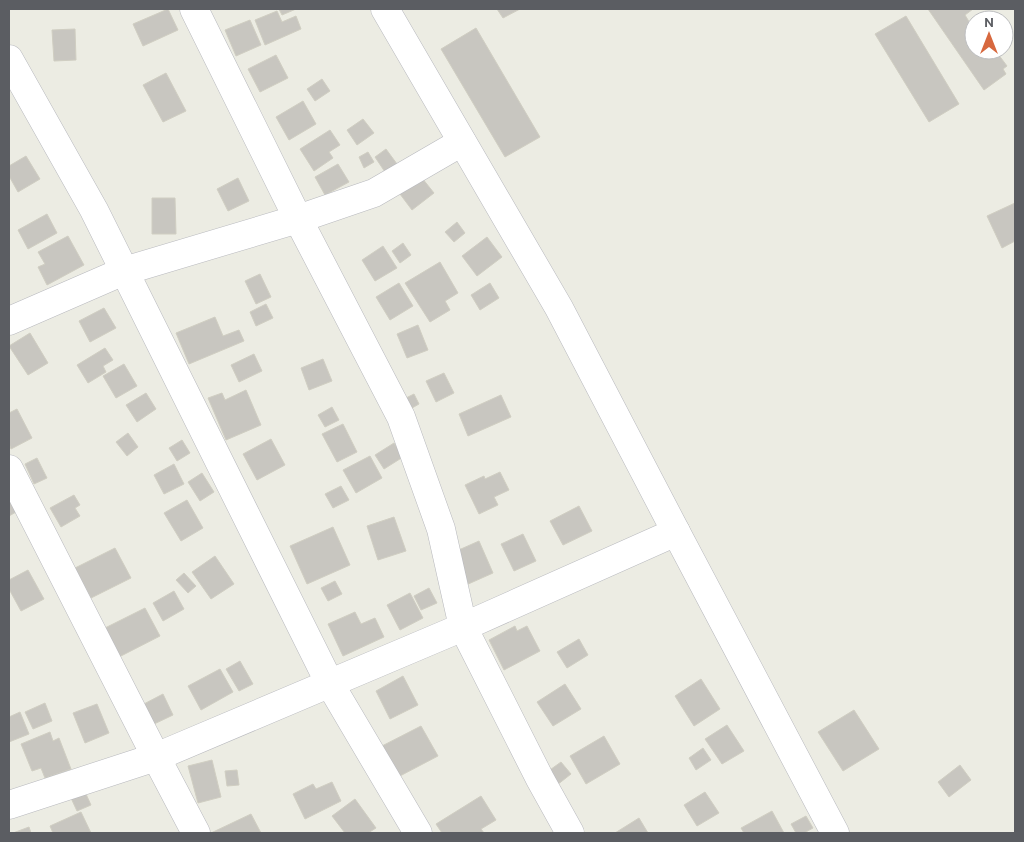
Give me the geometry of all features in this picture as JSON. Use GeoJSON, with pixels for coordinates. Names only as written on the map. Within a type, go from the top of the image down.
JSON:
{"type":"FeatureCollection","features":[{"type":"Feature","properties":{"kind":"street"},"geometry":{"type":"LineString","coordinates":[[194,9],[298,219],[401,417],[441,529],[463,627],[540,779],[570,833]]}},
{"type":"Feature","properties":{"kind":"street"},"geometry":{"type":"LineString","coordinates":[[385,9],[560,308],[835,833]]}},
{"type":"Feature","properties":{"kind":"street"},"geometry":{"type":"LineString","coordinates":[[9,59],[94,210],[330,684],[418,833]]}},
{"type":"Feature","properties":{"kind":"street"},"geometry":{"type":"LineString","coordinates":[[9,321],[124,271],[298,219],[374,193],[462,142]]}},
{"type":"Feature","properties":{"kind":"street"},"geometry":{"type":"LineString","coordinates":[[9,469],[196,833]]}},
{"type":"Feature","properties":{"kind":"street"},"geometry":{"type":"LineString","coordinates":[[10,802],[156,757],[463,627],[676,532]]}},
{"type":"Feature","properties":{"kind":"building"},"geometry":{"type":"Polygon","coordinates":[[[168,9],[178,30],[143,46],[133,24],[168,9]]]}},
{"type":"Feature","properties":{"kind":"building"},"geometry":{"type":"Polygon","coordinates":[[[279,9],[296,9],[282,15],[279,9]]]}},
{"type":"Feature","properties":{"kind":"building"},"geometry":{"type":"Polygon","coordinates":[[[497,9],[520,9],[503,18],[497,9]]]}},
{"type":"Feature","properties":{"kind":"building"},"geometry":{"type":"Polygon","coordinates":[[[928,9],[973,9],[964,10],[964,60],[1002,60],[1007,66],[1003,69],[1006,74],[984,90],[928,9]]]}},
{"type":"Feature","properties":{"kind":"building"},"geometry":{"type":"Polygon","coordinates":[[[277,11],[282,22],[296,16],[301,29],[265,45],[255,20],[277,11]]]}},
{"type":"Feature","properties":{"kind":"building"},"geometry":{"type":"Polygon","coordinates":[[[906,16],[959,104],[929,122],[875,34],[906,16]]]}},
{"type":"Feature","properties":{"kind":"building"},"geometry":{"type":"Polygon","coordinates":[[[250,20],[261,45],[236,56],[225,30],[250,20]]]}},
{"type":"Feature","properties":{"kind":"building"},"geometry":{"type":"Polygon","coordinates":[[[476,28],[540,137],[505,157],[441,49],[476,28]]]}},
{"type":"Feature","properties":{"kind":"building"},"geometry":{"type":"Polygon","coordinates":[[[75,29],[76,60],[54,61],[52,30],[75,29]]]}},
{"type":"Feature","properties":{"kind":"building"},"geometry":{"type":"Polygon","coordinates":[[[276,55],[288,78],[260,92],[248,69],[276,55]]]}},
{"type":"Feature","properties":{"kind":"building"},"geometry":{"type":"Polygon","coordinates":[[[166,73],[186,111],[163,122],[143,85],[166,73]]]}},
{"type":"Feature","properties":{"kind":"building"},"geometry":{"type":"Polygon","coordinates":[[[322,79],[330,91],[315,101],[307,89],[322,79]]]}},
{"type":"Feature","properties":{"kind":"building"},"geometry":{"type":"Polygon","coordinates":[[[303,101],[316,124],[289,140],[276,117],[303,101]]]}},
{"type":"Feature","properties":{"kind":"building"},"geometry":{"type":"Polygon","coordinates":[[[363,119],[374,133],[357,145],[347,130],[363,119]]]}},
{"type":"Feature","properties":{"kind":"building"},"geometry":{"type":"Polygon","coordinates":[[[330,130],[340,145],[329,152],[333,158],[314,171],[300,149],[330,130]]]}},
{"type":"Feature","properties":{"kind":"building"},"geometry":{"type":"Polygon","coordinates":[[[386,149],[397,164],[385,172],[375,157],[386,149]]]}},
{"type":"Feature","properties":{"kind":"building"},"geometry":{"type":"Polygon","coordinates":[[[368,152],[374,162],[364,168],[359,157],[368,152]]]}},
{"type":"Feature","properties":{"kind":"building"},"geometry":{"type":"Polygon","coordinates":[[[26,156],[40,179],[18,192],[9,176],[9,166],[26,156]]]}},
{"type":"Feature","properties":{"kind":"building"},"geometry":{"type":"Polygon","coordinates":[[[338,164],[349,182],[325,195],[315,177],[338,164]]]}},
{"type":"Feature","properties":{"kind":"building"},"geometry":{"type":"Polygon","coordinates":[[[418,173],[434,193],[412,210],[397,190],[418,173]]]}},
{"type":"Feature","properties":{"kind":"building"},"geometry":{"type":"Polygon","coordinates":[[[238,178],[249,201],[228,211],[217,189],[238,178]]]}},
{"type":"Feature","properties":{"kind":"building"},"geometry":{"type":"Polygon","coordinates":[[[152,198],[175,198],[176,234],[152,234],[152,198]]]}},
{"type":"Feature","properties":{"kind":"building"},"geometry":{"type":"Polygon","coordinates":[[[1015,203],[1015,241],[1002,248],[987,216],[1015,203]]]}},
{"type":"Feature","properties":{"kind":"building"},"geometry":{"type":"Polygon","coordinates":[[[47,214],[57,233],[28,249],[18,230],[47,214]]]}},
{"type":"Feature","properties":{"kind":"building"},"geometry":{"type":"Polygon","coordinates":[[[457,222],[465,233],[454,242],[445,232],[457,222]]]}},
{"type":"Feature","properties":{"kind":"building"},"geometry":{"type":"Polygon","coordinates":[[[68,236],[84,265],[47,285],[38,267],[45,264],[38,252],[68,236]]]}},
{"type":"Feature","properties":{"kind":"building"},"geometry":{"type":"Polygon","coordinates":[[[487,237],[502,257],[477,276],[462,256],[487,237]]]}},
{"type":"Feature","properties":{"kind":"building"},"geometry":{"type":"Polygon","coordinates":[[[403,243],[411,255],[400,263],[392,251],[403,243]]]}},
{"type":"Feature","properties":{"kind":"building"},"geometry":{"type":"Polygon","coordinates":[[[383,246],[397,268],[375,281],[362,260],[383,246]]]}},
{"type":"Feature","properties":{"kind":"building"},"geometry":{"type":"Polygon","coordinates":[[[440,262],[458,293],[445,301],[450,310],[430,322],[405,283],[440,262]]]}},
{"type":"Feature","properties":{"kind":"building"},"geometry":{"type":"Polygon","coordinates":[[[260,274],[271,297],[256,304],[245,281],[260,274]]]}},
{"type":"Feature","properties":{"kind":"building"},"geometry":{"type":"Polygon","coordinates":[[[399,283],[413,306],[390,320],[376,297],[399,283]]]}},
{"type":"Feature","properties":{"kind":"building"},"geometry":{"type":"Polygon","coordinates":[[[490,283],[499,298],[480,310],[471,295],[490,283]]]}},
{"type":"Feature","properties":{"kind":"building"},"geometry":{"type":"Polygon","coordinates":[[[266,304],[273,318],[256,326],[250,312],[266,304]]]}},
{"type":"Feature","properties":{"kind":"building"},"geometry":{"type":"Polygon","coordinates":[[[104,308],[116,328],[90,342],[79,321],[104,308]]]}},
{"type":"Feature","properties":{"kind":"building"},"geometry":{"type":"Polygon","coordinates":[[[215,317],[223,336],[239,330],[244,341],[189,364],[176,333],[215,317]]]}},
{"type":"Feature","properties":{"kind":"building"},"geometry":{"type":"Polygon","coordinates":[[[418,325],[428,350],[407,358],[397,334],[418,325]]]}},
{"type":"Feature","properties":{"kind":"building"},"geometry":{"type":"Polygon","coordinates":[[[30,333],[48,363],[28,375],[9,346],[30,333]]]}},
{"type":"Feature","properties":{"kind":"building"},"geometry":{"type":"Polygon","coordinates":[[[105,348],[113,360],[103,366],[106,372],[88,383],[77,365],[105,348]]]}},
{"type":"Feature","properties":{"kind":"building"},"geometry":{"type":"Polygon","coordinates":[[[254,354],[262,371],[239,382],[231,365],[254,354]]]}},
{"type":"Feature","properties":{"kind":"building"},"geometry":{"type":"Polygon","coordinates":[[[323,359],[332,381],[309,390],[301,368],[323,359]]]}},
{"type":"Feature","properties":{"kind":"building"},"geometry":{"type":"Polygon","coordinates":[[[124,364],[137,386],[116,398],[103,376],[124,364]]]}},
{"type":"Feature","properties":{"kind":"building"},"geometry":{"type":"Polygon","coordinates":[[[444,373],[454,393],[436,402],[426,381],[444,373]]]}},
{"type":"Feature","properties":{"kind":"building"},"geometry":{"type":"Polygon","coordinates":[[[246,390],[261,425],[226,440],[208,398],[222,393],[225,400],[246,390]]]}},
{"type":"Feature","properties":{"kind":"building"},"geometry":{"type":"Polygon","coordinates":[[[146,393],[156,409],[137,422],[126,405],[146,393]]]}},
{"type":"Feature","properties":{"kind":"building"},"geometry":{"type":"Polygon","coordinates":[[[414,394],[419,404],[405,412],[400,401],[414,394]]]}},
{"type":"Feature","properties":{"kind":"building"},"geometry":{"type":"Polygon","coordinates":[[[501,395],[511,417],[468,436],[459,414],[501,395]]]}},
{"type":"Feature","properties":{"kind":"building"},"geometry":{"type":"Polygon","coordinates":[[[332,407],[339,420],[325,427],[318,415],[332,407]]]}},
{"type":"Feature","properties":{"kind":"building"},"geometry":{"type":"Polygon","coordinates":[[[17,409],[32,438],[11,449],[9,443],[9,413],[17,409]]]}},
{"type":"Feature","properties":{"kind":"building"},"geometry":{"type":"Polygon","coordinates":[[[343,424],[357,452],[337,462],[322,434],[343,424]]]}},
{"type":"Feature","properties":{"kind":"building"},"geometry":{"type":"Polygon","coordinates":[[[128,433],[138,447],[127,456],[116,442],[128,433]]]}},
{"type":"Feature","properties":{"kind":"building"},"geometry":{"type":"Polygon","coordinates":[[[271,439],[285,465],[257,480],[243,454],[271,439]]]}},
{"type":"Feature","properties":{"kind":"building"},"geometry":{"type":"Polygon","coordinates":[[[182,440],[190,453],[177,461],[169,448],[182,440]]]}},
{"type":"Feature","properties":{"kind":"building"},"geometry":{"type":"Polygon","coordinates":[[[394,443],[403,457],[384,469],[375,455],[394,443]]]}},
{"type":"Feature","properties":{"kind":"building"},"geometry":{"type":"Polygon","coordinates":[[[370,456],[382,478],[356,493],[343,470],[370,456]]]}},
{"type":"Feature","properties":{"kind":"building"},"geometry":{"type":"Polygon","coordinates":[[[37,458],[47,478],[34,484],[25,464],[37,458]]]}},
{"type":"Feature","properties":{"kind":"building"},"geometry":{"type":"Polygon","coordinates":[[[174,464],[184,484],[164,494],[154,475],[174,464]]]}},
{"type":"Feature","properties":{"kind":"building"},"geometry":{"type":"Polygon","coordinates":[[[500,472],[509,490],[494,497],[498,505],[479,514],[465,485],[484,476],[485,479],[500,472]]]}},
{"type":"Feature","properties":{"kind":"building"},"geometry":{"type":"Polygon","coordinates":[[[202,473],[214,492],[200,501],[188,482],[202,473]]]}},
{"type":"Feature","properties":{"kind":"building"},"geometry":{"type":"Polygon","coordinates":[[[341,486],[349,500],[333,508],[325,494],[341,486]]]}},
{"type":"Feature","properties":{"kind":"building"},"geometry":{"type":"Polygon","coordinates":[[[74,495],[80,505],[75,508],[80,516],[61,527],[50,508],[74,495]]]}},
{"type":"Feature","properties":{"kind":"building"},"geometry":{"type":"Polygon","coordinates":[[[9,500],[16,512],[9,516],[9,500]]]}},
{"type":"Feature","properties":{"kind":"building"},"geometry":{"type":"Polygon","coordinates":[[[187,500],[203,528],[181,541],[164,513],[187,500]]]}},
{"type":"Feature","properties":{"kind":"building"},"geometry":{"type":"Polygon","coordinates":[[[579,506],[592,531],[563,545],[550,521],[579,506]]]}},
{"type":"Feature","properties":{"kind":"building"},"geometry":{"type":"Polygon","coordinates":[[[394,517],[406,551],[378,560],[367,526],[394,517]]]}},
{"type":"Feature","properties":{"kind":"building"},"geometry":{"type":"Polygon","coordinates":[[[333,527],[350,565],[307,584],[290,546],[333,527]]]}},
{"type":"Feature","properties":{"kind":"building"},"geometry":{"type":"Polygon","coordinates":[[[523,534],[536,561],[514,571],[501,544],[523,534]]]}},
{"type":"Feature","properties":{"kind":"building"},"geometry":{"type":"Polygon","coordinates":[[[479,541],[493,573],[466,585],[452,553],[479,541]]]}},
{"type":"Feature","properties":{"kind":"building"},"geometry":{"type":"Polygon","coordinates":[[[115,548],[131,578],[91,598],[75,568],[115,548]]]}},
{"type":"Feature","properties":{"kind":"building"},"geometry":{"type":"Polygon","coordinates":[[[215,556],[234,584],[211,599],[192,572],[215,556]]]}},
{"type":"Feature","properties":{"kind":"building"},"geometry":{"type":"Polygon","coordinates":[[[28,570],[44,599],[21,611],[9,589],[9,580],[28,570]]]}},
{"type":"Feature","properties":{"kind":"building"},"geometry":{"type":"Polygon","coordinates":[[[184,573],[196,586],[188,593],[176,580],[184,573]]]}},
{"type":"Feature","properties":{"kind":"building"},"geometry":{"type":"Polygon","coordinates":[[[335,581],[342,594],[328,601],[321,588],[335,581]]]}},
{"type":"Feature","properties":{"kind":"building"},"geometry":{"type":"Polygon","coordinates":[[[429,588],[437,603],[421,610],[414,596],[429,588]]]}},
{"type":"Feature","properties":{"kind":"building"},"geometry":{"type":"Polygon","coordinates":[[[174,591],[184,609],[163,621],[153,603],[174,591]]]}},
{"type":"Feature","properties":{"kind":"building"},"geometry":{"type":"Polygon","coordinates":[[[410,593],[423,618],[400,630],[387,605],[410,593]]]}},
{"type":"Feature","properties":{"kind":"building"},"geometry":{"type":"Polygon","coordinates":[[[145,608],[160,636],[119,657],[105,628],[145,608]]]}},
{"type":"Feature","properties":{"kind":"building"},"geometry":{"type":"Polygon","coordinates":[[[355,612],[361,624],[375,618],[384,637],[343,656],[328,624],[355,612]]]}},
{"type":"Feature","properties":{"kind":"building"},"geometry":{"type":"Polygon","coordinates":[[[515,626],[517,631],[527,626],[540,651],[504,670],[489,640],[515,626]]]}},
{"type":"Feature","properties":{"kind":"building"},"geometry":{"type":"Polygon","coordinates":[[[579,639],[588,655],[567,668],[557,652],[579,639]]]}},
{"type":"Feature","properties":{"kind":"building"},"geometry":{"type":"Polygon","coordinates":[[[240,661],[253,684],[239,691],[226,669],[240,661]]]}},
{"type":"Feature","properties":{"kind":"building"},"geometry":{"type":"Polygon","coordinates":[[[220,669],[233,692],[201,710],[188,686],[220,669]]]}},
{"type":"Feature","properties":{"kind":"building"},"geometry":{"type":"Polygon","coordinates":[[[403,676],[418,705],[390,719],[376,691],[403,676]]]}},
{"type":"Feature","properties":{"kind":"building"},"geometry":{"type":"Polygon","coordinates":[[[701,679],[720,709],[694,726],[675,696],[701,679]]]}},
{"type":"Feature","properties":{"kind":"building"},"geometry":{"type":"Polygon","coordinates":[[[565,684],[581,709],[553,726],[537,702],[565,684]]]}},
{"type":"Feature","properties":{"kind":"building"},"geometry":{"type":"Polygon","coordinates":[[[163,694],[173,715],[152,725],[142,705],[163,694]]]}},
{"type":"Feature","properties":{"kind":"building"},"geometry":{"type":"Polygon","coordinates":[[[45,703],[52,721],[33,729],[25,712],[45,703]]]}},
{"type":"Feature","properties":{"kind":"building"},"geometry":{"type":"Polygon","coordinates":[[[97,704],[109,733],[85,743],[73,713],[97,704]]]}},
{"type":"Feature","properties":{"kind":"building"},"geometry":{"type":"Polygon","coordinates":[[[854,710],[879,749],[843,771],[818,732],[854,710]]]}},
{"type":"Feature","properties":{"kind":"building"},"geometry":{"type":"Polygon","coordinates":[[[20,712],[29,734],[9,742],[9,717],[20,712]]]}},
{"type":"Feature","properties":{"kind":"building"},"geometry":{"type":"Polygon","coordinates":[[[727,725],[744,751],[722,764],[705,739],[727,725]]]}},
{"type":"Feature","properties":{"kind":"building"},"geometry":{"type":"Polygon","coordinates":[[[421,726],[438,756],[398,777],[382,746],[421,726]]]}},
{"type":"Feature","properties":{"kind":"building"},"geometry":{"type":"Polygon","coordinates":[[[50,732],[53,741],[59,738],[71,769],[45,778],[41,768],[32,771],[21,744],[50,732]]]}},
{"type":"Feature","properties":{"kind":"building"},"geometry":{"type":"Polygon","coordinates":[[[604,736],[620,764],[586,784],[570,756],[604,736]]]}},
{"type":"Feature","properties":{"kind":"building"},"geometry":{"type":"Polygon","coordinates":[[[703,748],[711,760],[696,770],[689,758],[703,748]]]}},
{"type":"Feature","properties":{"kind":"building"},"geometry":{"type":"Polygon","coordinates":[[[212,760],[221,797],[198,803],[188,766],[212,760]]]}},
{"type":"Feature","properties":{"kind":"building"},"geometry":{"type":"Polygon","coordinates":[[[561,762],[571,774],[557,785],[547,772],[561,762]]]}},
{"type":"Feature","properties":{"kind":"building"},"geometry":{"type":"Polygon","coordinates":[[[960,765],[971,780],[949,797],[938,782],[960,765]]]}},
{"type":"Feature","properties":{"kind":"building"},"geometry":{"type":"Polygon","coordinates":[[[237,770],[239,785],[227,786],[225,771],[237,770]]]}},
{"type":"Feature","properties":{"kind":"building"},"geometry":{"type":"Polygon","coordinates":[[[332,782],[341,801],[305,819],[293,794],[313,784],[316,789],[332,782]]]}},
{"type":"Feature","properties":{"kind":"building"},"geometry":{"type":"Polygon","coordinates":[[[85,792],[91,805],[77,811],[71,798],[85,792]]]}},
{"type":"Feature","properties":{"kind":"building"},"geometry":{"type":"Polygon","coordinates":[[[705,792],[719,813],[697,826],[684,805],[705,792]]]}},
{"type":"Feature","properties":{"kind":"building"},"geometry":{"type":"Polygon","coordinates":[[[481,796],[496,820],[481,829],[484,833],[442,833],[436,824],[481,796]]]}},
{"type":"Feature","properties":{"kind":"building"},"geometry":{"type":"Polygon","coordinates":[[[355,799],[376,828],[368,833],[345,833],[332,816],[355,799]]]}},
{"type":"Feature","properties":{"kind":"building"},"geometry":{"type":"Polygon","coordinates":[[[772,811],[784,833],[744,833],[741,828],[772,811]]]}},
{"type":"Feature","properties":{"kind":"building"},"geometry":{"type":"Polygon","coordinates":[[[81,812],[91,833],[53,833],[50,826],[81,812]]]}},
{"type":"Feature","properties":{"kind":"building"},"geometry":{"type":"Polygon","coordinates":[[[251,814],[261,833],[211,833],[251,814]]]}},
{"type":"Feature","properties":{"kind":"building"},"geometry":{"type":"Polygon","coordinates":[[[806,816],[813,828],[804,833],[796,833],[791,824],[806,816]]]}},
{"type":"Feature","properties":{"kind":"building"},"geometry":{"type":"Polygon","coordinates":[[[639,818],[648,833],[615,833],[639,818]]]}},
{"type":"Feature","properties":{"kind":"building"},"geometry":{"type":"Polygon","coordinates":[[[29,827],[31,833],[13,833],[29,827]]]}}]}
